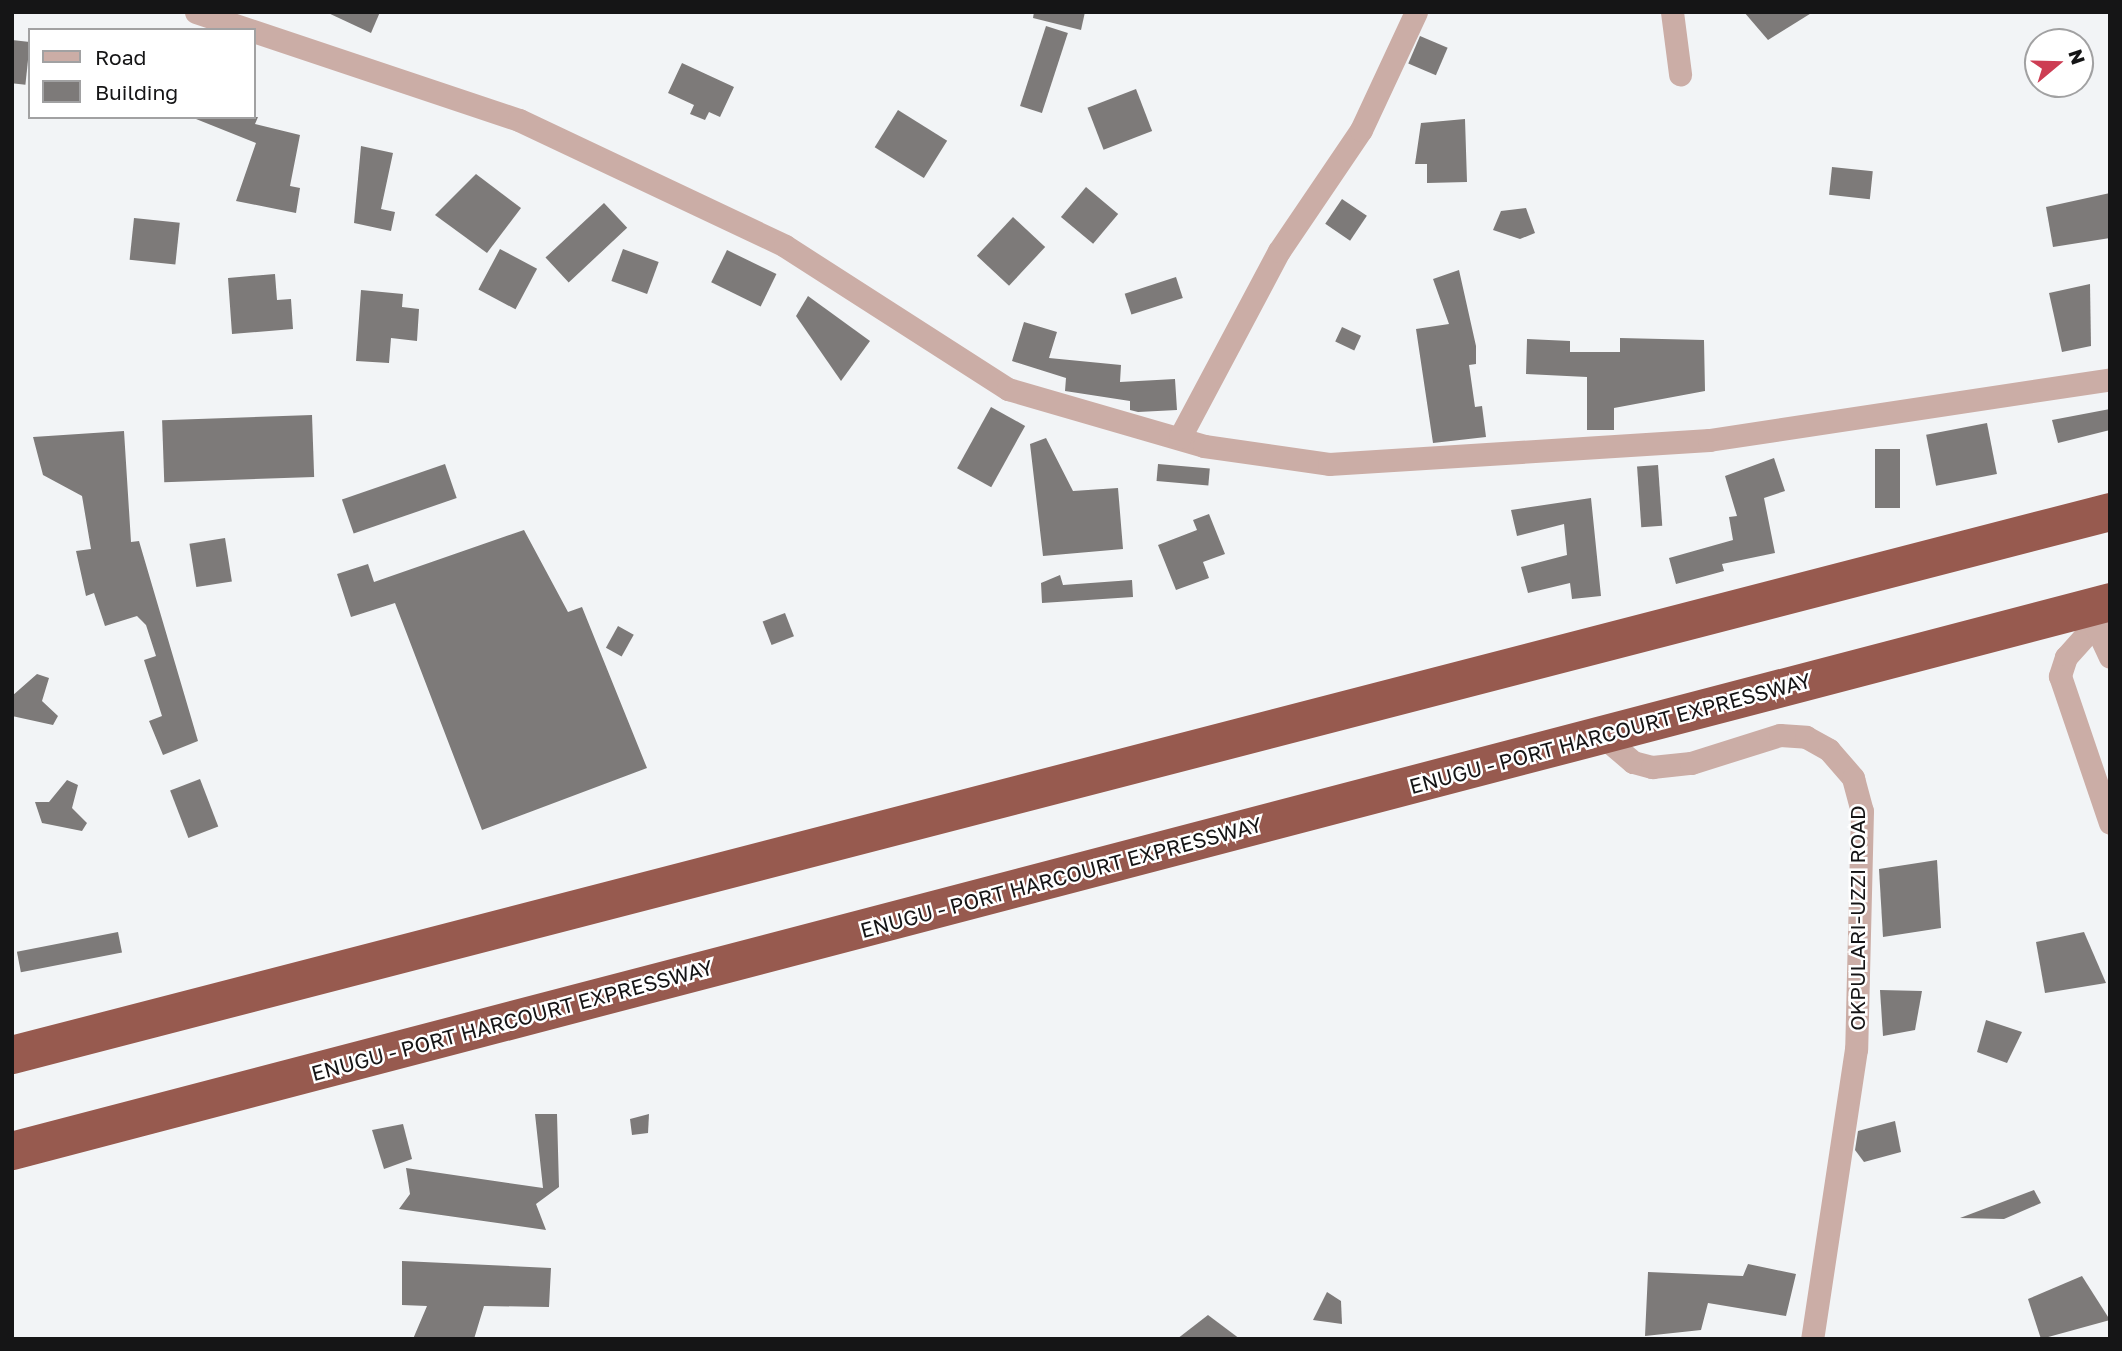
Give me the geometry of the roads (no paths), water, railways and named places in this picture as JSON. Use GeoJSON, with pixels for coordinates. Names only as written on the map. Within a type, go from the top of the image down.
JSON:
{"type":"FeatureCollection","features":[{"type":"Feature","properties":{"kind":"highway"},"geometry":{"type":"LineString","coordinates":[[12,1055],[2110,512]]}},
{"type":"Feature","properties":{"kind":"highway","name":"ENUGU - PORT HARCOURT EXPRESSWAY"},"geometry":{"type":"LineString","coordinates":[[12,1151],[1601,735],[2105,612]]}},
{"type":"Feature","properties":{"kind":"street"},"geometry":{"type":"LineString","coordinates":[[196,12],[244,28]]}},
{"type":"Feature","properties":{"kind":"street"},"geometry":{"type":"LineString","coordinates":[[1180,437],[1279,251],[1361,130],[1416,12]]}},
{"type":"Feature","properties":{"kind":"street"},"geometry":{"type":"LineString","coordinates":[[1672,12],[1680,74]]}},
{"type":"Feature","properties":{"kind":"street"},"geometry":{"type":"LineString","coordinates":[[256,32],[519,120],[785,246],[1008,389],[1180,437],[1329,464],[1709,440],[2110,379]]}},
{"type":"Feature","properties":{"kind":"street"},"geometry":{"type":"LineString","coordinates":[[2105,612],[2110,657]]}},
{"type":"Feature","properties":{"kind":"street"},"geometry":{"type":"LineString","coordinates":[[2105,612],[2066,657],[2060,676],[2110,823]]}},
{"type":"Feature","properties":{"kind":"street","name":"OKPULARI-UZZI ROAD"},"geometry":{"type":"LineString","coordinates":[[1601,735],[1633,762],[1652,766],[1691,763],[1780,735],[1805,737],[1829,750],[1853,778],[1862,811],[1856,1049],[1812,1339]]}}]}
